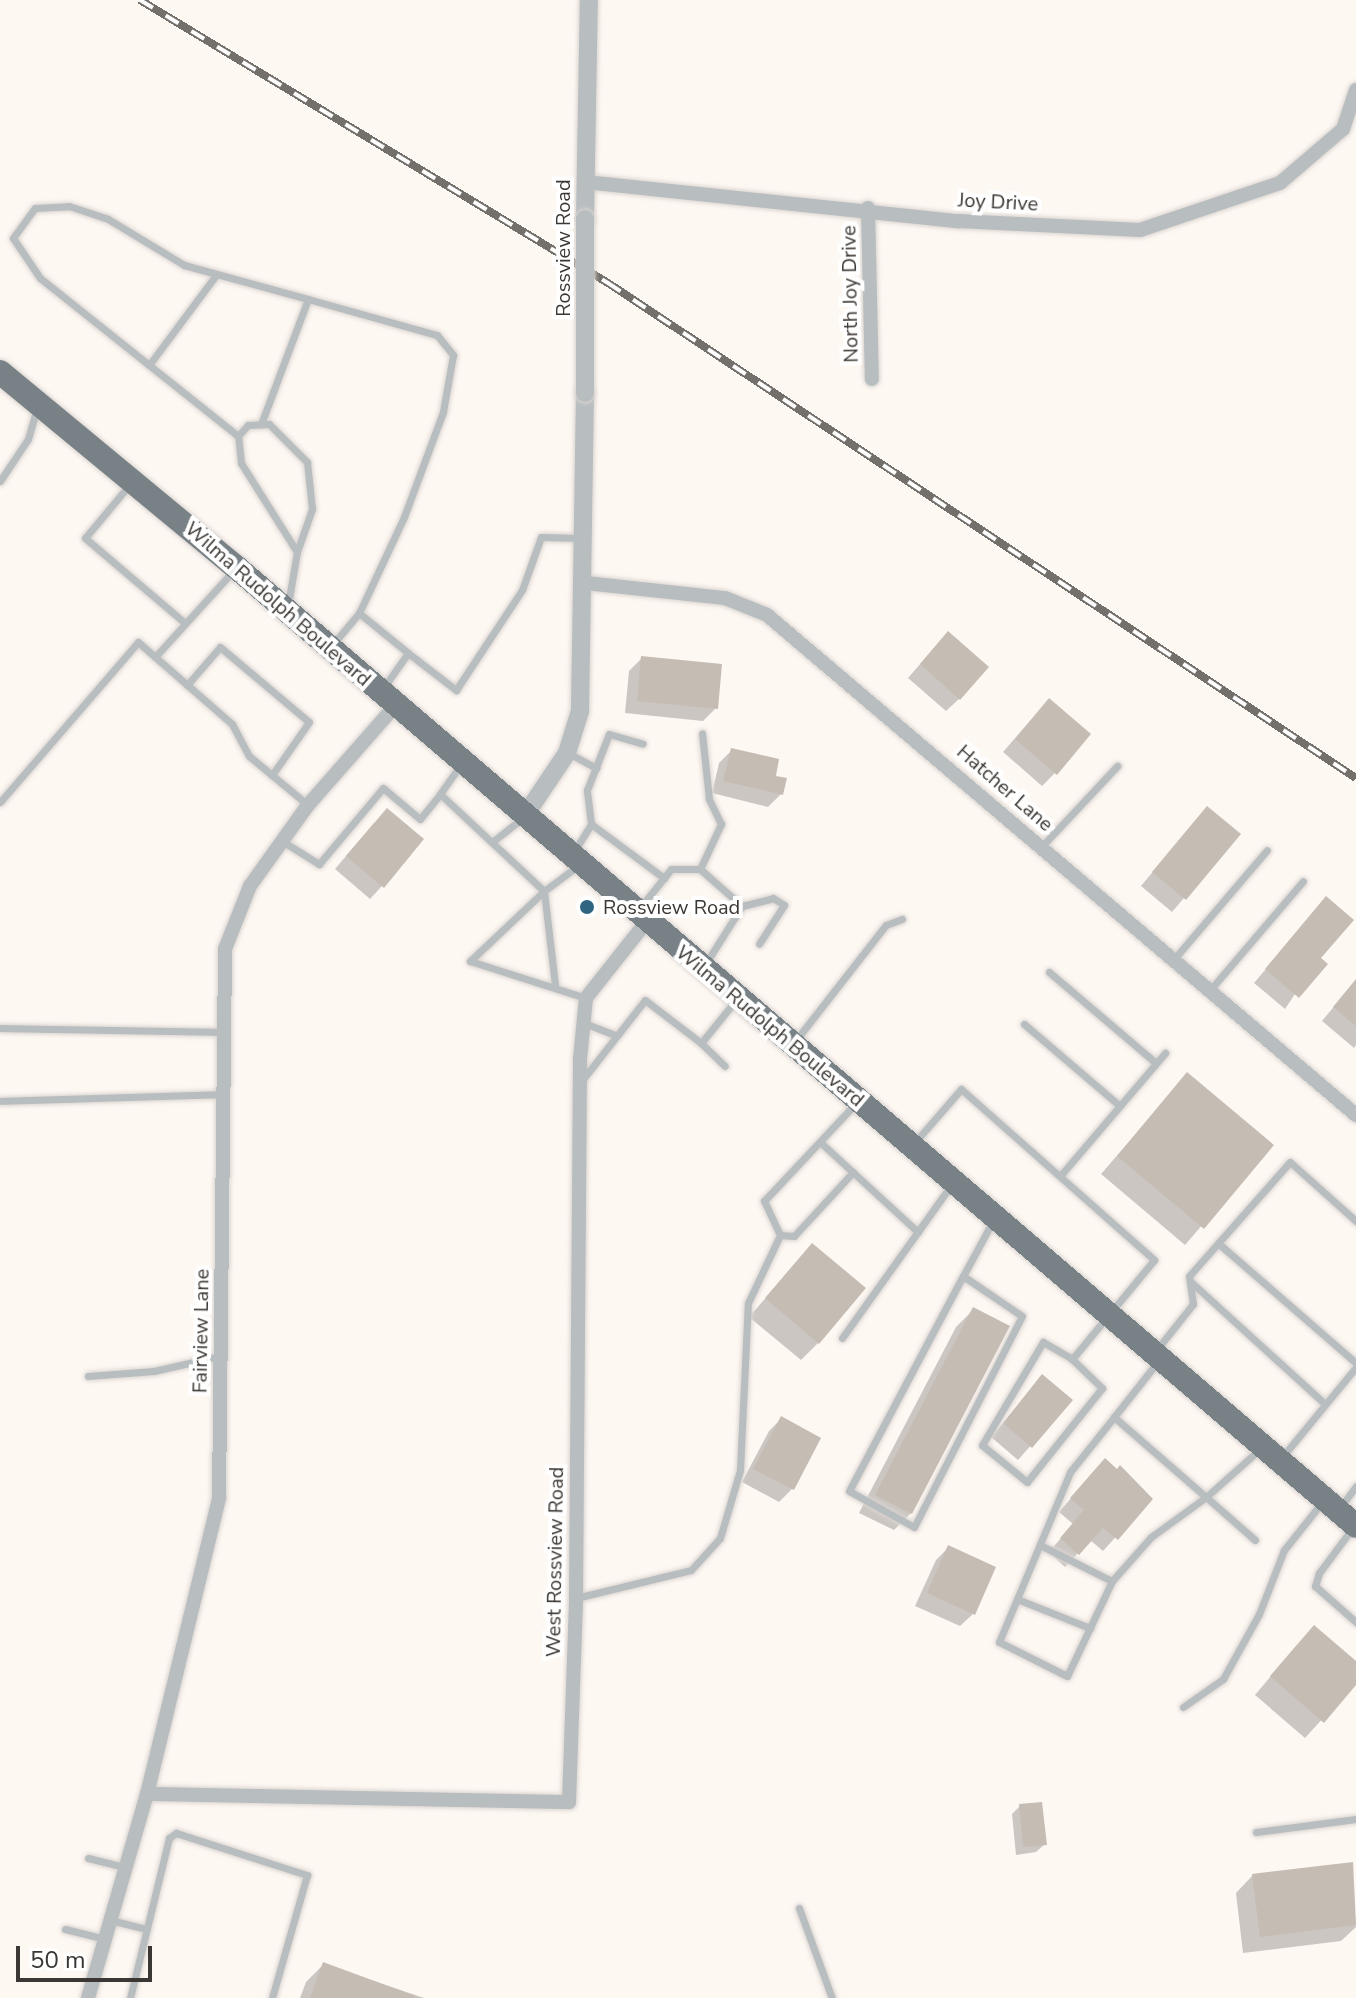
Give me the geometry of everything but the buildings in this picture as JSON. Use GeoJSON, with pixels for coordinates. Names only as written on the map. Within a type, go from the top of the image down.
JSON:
{"type":"FeatureCollection","features":[{"type":"Feature","properties":{"kind":"highway","name":"Wilma Rudolph Boulevard"},"geometry":{"type":"LineString","coordinates":[[0,372],[236,567],[461,764],[1343,1515]]}},
{"type":"Feature","properties":{"kind":"street","name":"Rossview Road"},"geometry":{"type":"LineString","coordinates":[[524,817],[567,753],[580,711],[586,583],[585,182],[589,0]]}},
{"type":"Feature","properties":{"kind":"street","name":"Joy Drive"},"geometry":{"type":"LineString","coordinates":[[585,182],[868,208],[958,221],[1140,230],[1280,183],[1343,129],[1356,90]]}},
{"type":"Feature","properties":{"kind":"street","name":"North Joy Drive"},"geometry":{"type":"LineString","coordinates":[[868,208],[872,379]]}},
{"type":"Feature","properties":{"kind":"street","name":"Hatcher Lane"},"geometry":{"type":"LineString","coordinates":[[586,583],[725,598],[767,615],[1354,1108]]}},
{"type":"Feature","properties":{"kind":"street","name":"Fairview Lane"},"geometry":{"type":"LineString","coordinates":[[88,1998],[147,1794],[219,1498],[225,949],[250,886],[388,699]]}},
{"type":"Feature","properties":{"kind":"street"},"geometry":{"type":"LineString","coordinates":[[586,998],[642,917]]}},
{"type":"Feature","properties":{"kind":"street","name":"West Rossview Road"},"geometry":{"type":"LineString","coordinates":[[147,1794],[569,1802],[576,1598],[579,1084],[586,998]]}},
{"type":"Feature","properties":{"kind":"lane"},"geometry":{"type":"LineString","coordinates":[[297,552],[241,463],[238,436],[40,278],[13,238],[35,208],[69,206],[108,219],[184,265],[437,335],[453,355],[443,412],[404,517],[359,613],[330,648]]}},
{"type":"Feature","properties":{"kind":"lane"},"geometry":{"type":"LineString","coordinates":[[149,365],[216,275]]}},
{"type":"Feature","properties":{"kind":"lane"},"geometry":{"type":"LineString","coordinates":[[261,424],[308,299]]}},
{"type":"Feature","properties":{"kind":"lane"},"geometry":{"type":"LineString","coordinates":[[0,481],[28,439],[38,402]]}},
{"type":"Feature","properties":{"kind":"lane"},"geometry":{"type":"LineString","coordinates":[[238,436],[248,425],[261,424],[287,437],[307,462],[312,509],[297,552],[287,611]]}},
{"type":"Feature","properties":{"kind":"lane"},"geometry":{"type":"LineString","coordinates":[[133,480],[85,538],[185,623]]}},
{"type":"Feature","properties":{"kind":"lane"},"geometry":{"type":"LineString","coordinates":[[359,613],[456,690],[522,590],[541,537],[585,538]]}},
{"type":"Feature","properties":{"kind":"lane"},"geometry":{"type":"LineString","coordinates":[[155,657],[236,567]]}},
{"type":"Feature","properties":{"kind":"lane"},"geometry":{"type":"LineString","coordinates":[[0,802],[138,642],[232,724],[249,756],[308,805]]}},
{"type":"Feature","properties":{"kind":"lane"},"geometry":{"type":"LineString","coordinates":[[187,685],[220,647],[309,722],[272,775]]}},
{"type":"Feature","properties":{"kind":"lane"},"geometry":{"type":"LineString","coordinates":[[388,699],[408,653]]}},
{"type":"Feature","properties":{"kind":"lane"},"geometry":{"type":"LineString","coordinates":[[700,869],[721,824],[709,799],[702,733]]}},
{"type":"Feature","properties":{"kind":"lane"},"geometry":{"type":"LineString","coordinates":[[586,998],[555,985],[470,961],[576,860],[591,824],[587,790],[609,734],[643,744]]}},
{"type":"Feature","properties":{"kind":"lane"},"geometry":{"type":"LineString","coordinates":[[567,753],[596,768]]}},
{"type":"Feature","properties":{"kind":"lane"},"geometry":{"type":"LineString","coordinates":[[282,841],[319,864],[383,788],[420,819],[461,764]]}},
{"type":"Feature","properties":{"kind":"lane"},"geometry":{"type":"LineString","coordinates":[[1042,846],[1117,766]]}},
{"type":"Feature","properties":{"kind":"lane"},"geometry":{"type":"LineString","coordinates":[[440,794],[544,891],[555,985]]}},
{"type":"Feature","properties":{"kind":"lane"},"geometry":{"type":"LineString","coordinates":[[492,842],[524,817]]}},
{"type":"Feature","properties":{"kind":"lane"},"geometry":{"type":"LineString","coordinates":[[591,824],[664,878]]}},
{"type":"Feature","properties":{"kind":"lane"},"geometry":{"type":"LineString","coordinates":[[1174,959],[1267,850]]}},
{"type":"Feature","properties":{"kind":"lane"},"geometry":{"type":"LineString","coordinates":[[642,917],[671,869],[700,869],[742,906]]}},
{"type":"Feature","properties":{"kind":"lane"},"geometry":{"type":"LineString","coordinates":[[1210,990],[1303,881]]}},
{"type":"Feature","properties":{"kind":"lane"},"geometry":{"type":"LineString","coordinates":[[702,968],[742,906],[773,898],[784,905],[759,944]]}},
{"type":"Feature","properties":{"kind":"lane"},"geometry":{"type":"LineString","coordinates":[[792,1045],[886,925],[902,919]]}},
{"type":"Feature","properties":{"kind":"lane"},"geometry":{"type":"LineString","coordinates":[[1049,972],[1156,1063]]}},
{"type":"Feature","properties":{"kind":"lane"},"geometry":{"type":"LineString","coordinates":[[701,1043],[737,998]]}},
{"type":"Feature","properties":{"kind":"lane"},"geometry":{"type":"LineString","coordinates":[[579,1084],[645,1000],[701,1043],[725,1066]]}},
{"type":"Feature","properties":{"kind":"lane"},"geometry":{"type":"LineString","coordinates":[[583,1023],[616,1035]]}},
{"type":"Feature","properties":{"kind":"lane"},"geometry":{"type":"LineString","coordinates":[[1024,1024],[1120,1106]]}},
{"type":"Feature","properties":{"kind":"lane"},"geometry":{"type":"LineString","coordinates":[[0,1028],[224,1032]]}},
{"type":"Feature","properties":{"kind":"lane"},"geometry":{"type":"LineString","coordinates":[[1060,1176],[1165,1053]]}},
{"type":"Feature","properties":{"kind":"lane"},"geometry":{"type":"LineString","coordinates":[[911,1147],[961,1089],[1154,1260],[1072,1359]]}},
{"type":"Feature","properties":{"kind":"lane"},"geometry":{"type":"LineString","coordinates":[[0,1101],[223,1094]]}},
{"type":"Feature","properties":{"kind":"lane"},"geometry":{"type":"LineString","coordinates":[[780,1235],[764,1201],[858,1101]]}},
{"type":"Feature","properties":{"kind":"lane"},"geometry":{"type":"LineString","coordinates":[[820,1142],[918,1232]]}},
{"type":"Feature","properties":{"kind":"lane"},"geometry":{"type":"LineString","coordinates":[[1218,1243],[1356,1365],[1325,1404],[1270,1454],[1151,1537],[1112,1581],[1067,1676],[999,1642],[1070,1472],[1114,1417],[1193,1304],[1190,1281],[1218,1243],[1290,1162],[1356,1221]]}},
{"type":"Feature","properties":{"kind":"lane"},"geometry":{"type":"LineString","coordinates":[[780,1235],[794,1236],[853,1172]]}},
{"type":"Feature","properties":{"kind":"lane"},"geometry":{"type":"LineString","coordinates":[[842,1338],[953,1182]]}},
{"type":"Feature","properties":{"kind":"lane"},"geometry":{"type":"LineString","coordinates":[[963,1276],[1022,1316],[914,1527],[849,1491],[963,1276],[995,1217]]}},
{"type":"Feature","properties":{"kind":"lane"},"geometry":{"type":"LineString","coordinates":[[576,1598],[691,1570],[720,1538],[740,1470],[748,1303],[780,1235]]}},
{"type":"Feature","properties":{"kind":"lane"},"geometry":{"type":"LineString","coordinates":[[1190,1281],[1325,1404]]}},
{"type":"Feature","properties":{"kind":"lane"},"geometry":{"type":"LineString","coordinates":[[1043,1342],[1072,1359],[1102,1388],[1027,1482],[982,1445],[1043,1342]]}},
{"type":"Feature","properties":{"kind":"lane"},"geometry":{"type":"LineString","coordinates":[[88,1376],[154,1371],[220,1356]]}},
{"type":"Feature","properties":{"kind":"lane"},"geometry":{"type":"LineString","coordinates":[[1114,1417],[1255,1540]]}},
{"type":"Feature","properties":{"kind":"lane"},"geometry":{"type":"LineString","coordinates":[[1356,1486],[1315,1586],[1356,1622]]}},
{"type":"Feature","properties":{"kind":"lane"},"geometry":{"type":"LineString","coordinates":[[1183,1707],[1223,1679],[1259,1614],[1284,1550],[1343,1515]]}},
{"type":"Feature","properties":{"kind":"lane"},"geometry":{"type":"LineString","coordinates":[[1040,1545],[1112,1581]]}},
{"type":"Feature","properties":{"kind":"lane"},"geometry":{"type":"LineString","coordinates":[[1017,1599],[1090,1628]]}},
{"type":"Feature","properties":{"kind":"lane"},"geometry":{"type":"LineString","coordinates":[[1256,1832],[1356,1819]]}},
{"type":"Feature","properties":{"kind":"lane"},"geometry":{"type":"LineString","coordinates":[[130,1998],[169,1838],[176,1833],[307,1875],[272,1998]]}},
{"type":"Feature","properties":{"kind":"lane"},"geometry":{"type":"LineString","coordinates":[[88,1858],[125,1867]]}},
{"type":"Feature","properties":{"kind":"lane"},"geometry":{"type":"LineString","coordinates":[[799,1908],[832,1998]]}},
{"type":"Feature","properties":{"kind":"lane"},"geometry":{"type":"LineString","coordinates":[[110,1920],[147,1929]]}},
{"type":"Feature","properties":{"kind":"lane"},"geometry":{"type":"LineString","coordinates":[[65,1929],[105,1939]]}},
{"type":"Feature","properties":{"kind":"railway"},"geometry":{"type":"LineString","coordinates":[[140,0],[608,283],[1356,778]]}},
{"type":"Feature","properties":{"kind":"place","name":"Rossview Road"},"geometry":{"type":"Point","coordinates":[587,907]}}]}
